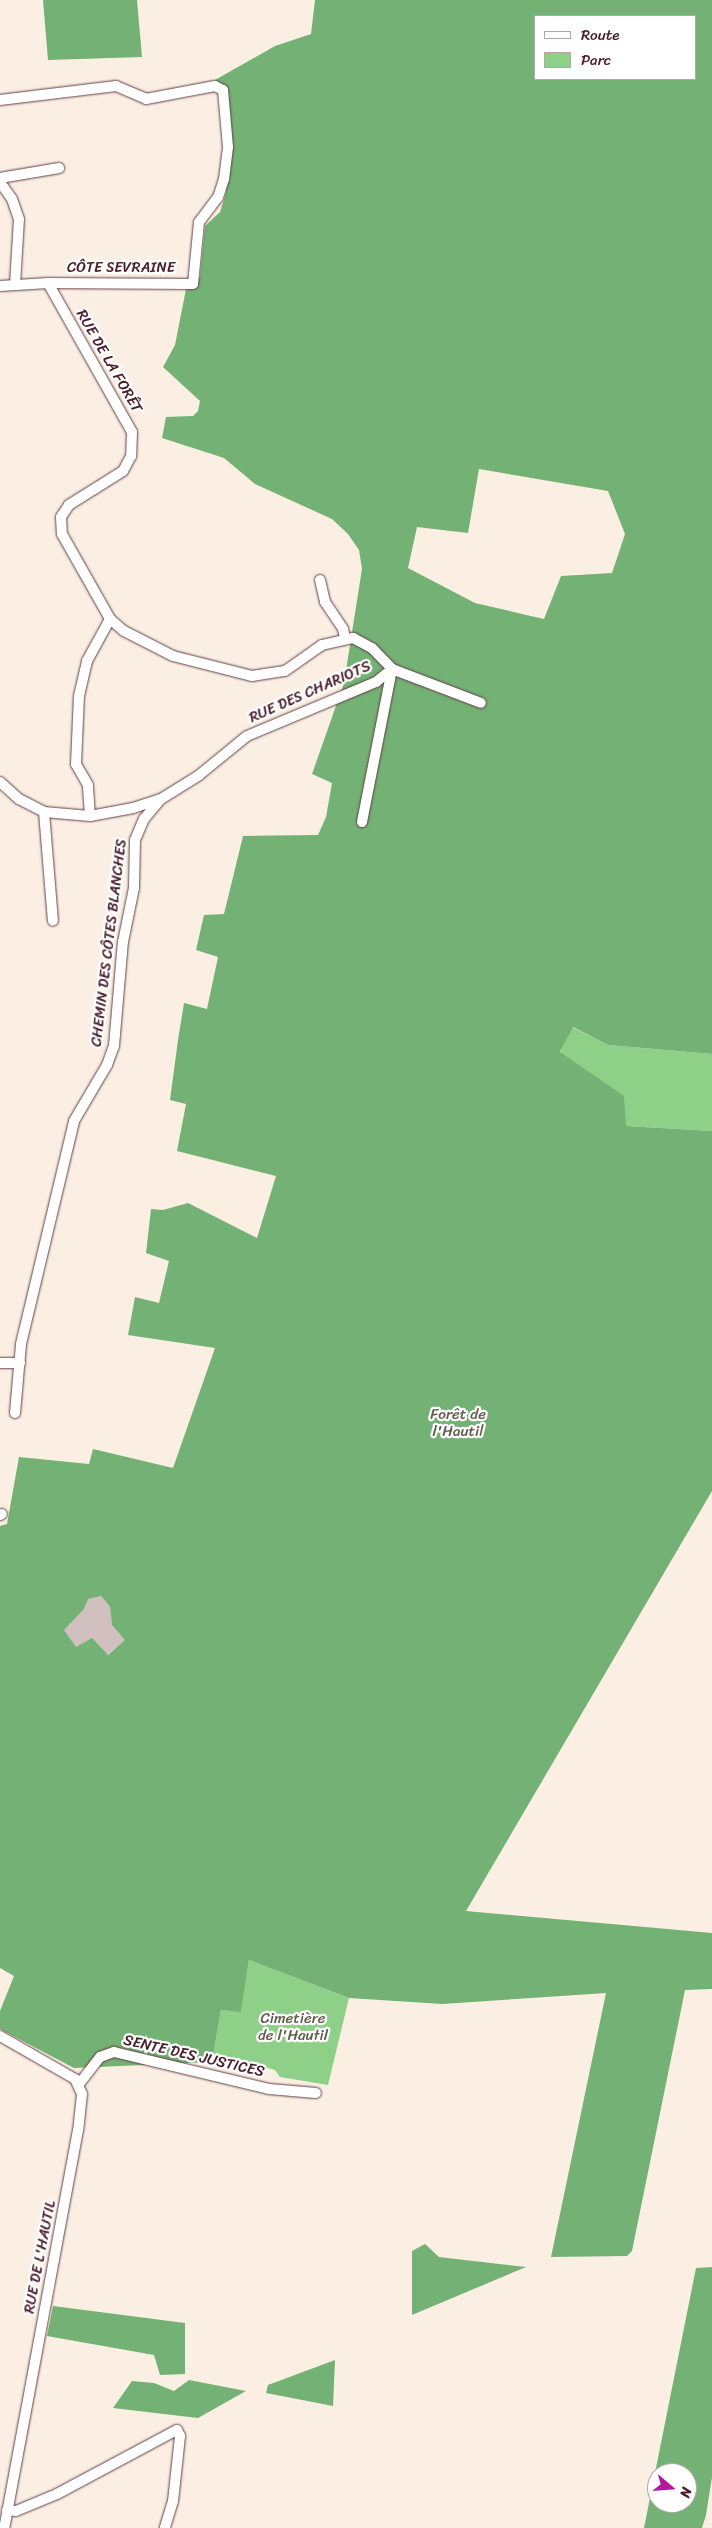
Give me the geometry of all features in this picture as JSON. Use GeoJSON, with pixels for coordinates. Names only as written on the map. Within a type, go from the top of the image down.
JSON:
{"type":"FeatureCollection","features":[{"type":"Feature","properties":{"kind":"street","name":"CÔTE SEVRAINE"},"geometry":{"type":"LineString","coordinates":[[0,100],[116,86],[146,99],[214,86],[223,90],[228,147],[224,179],[218,197],[199,222],[192,284],[48,283],[0,286]]}},
{"type":"Feature","properties":{"kind":"street"},"geometry":{"type":"LineString","coordinates":[[0,178],[59,168]]}},
{"type":"Feature","properties":{"kind":"street"},"geometry":{"type":"LineString","coordinates":[[0,182],[12,199],[19,218],[15,284]]}},
{"type":"Feature","properties":{"kind":"street","name":"RUE DE LA FORÊT"},"geometry":{"type":"LineString","coordinates":[[48,283],[118,404],[132,432],[132,449],[128,465],[69,505],[61,517],[62,534],[110,619],[124,631],[164,652],[224,669],[262,676],[285,671],[322,646],[345,638]]}},
{"type":"Feature","properties":{"kind":"street"},"geometry":{"type":"LineString","coordinates":[[320,580],[325,602],[343,629],[345,638],[353,638],[372,648],[392,668],[481,703]]}},
{"type":"Feature","properties":{"kind":"street"},"geometry":{"type":"LineString","coordinates":[[90,816],[88,785],[76,764],[79,696],[87,661],[110,619]]}},
{"type":"Feature","properties":{"kind":"street"},"geometry":{"type":"LineString","coordinates":[[362,822],[392,668]]}},
{"type":"Feature","properties":{"kind":"street","name":"RUE DES CHARIOTS"},"geometry":{"type":"LineString","coordinates":[[0,782],[19,799],[44,812],[90,816],[161,799],[198,776],[247,736],[376,682],[392,668]]}},
{"type":"Feature","properties":{"kind":"street","name":"CHEMIN DES CÔTES BLANCHES"},"geometry":{"type":"LineString","coordinates":[[16,1413],[21,1344],[74,1121],[107,1065],[114,1046],[123,942],[134,888],[135,840],[144,819],[161,799]]}},
{"type":"Feature","properties":{"kind":"street"},"geometry":{"type":"LineString","coordinates":[[44,812],[53,921]]}},
{"type":"Feature","properties":{"kind":"street"},"geometry":{"type":"LineString","coordinates":[[0,1363],[20,1363]]}},
{"type":"Feature","properties":{"kind":"street"},"geometry":{"type":"LineString","coordinates":[[0,2036],[79,2084]]}},
{"type":"Feature","properties":{"kind":"street","name":"SENTE DES JUSTICES"},"geometry":{"type":"LineString","coordinates":[[79,2084],[100,2057],[114,2052],[269,2089],[316,2093]]}},
{"type":"Feature","properties":{"kind":"street","name":"RUE DE L'HAUTIL"},"geometry":{"type":"LineString","coordinates":[[4,2528],[78,2130],[82,2094],[79,2084]]}},
{"type":"Feature","properties":{"kind":"street"},"geometry":{"type":"LineString","coordinates":[[7,2510],[16,2511],[57,2494],[178,2430],[180,2436],[173,2501],[165,2528]]}},
{"type":"Feature","properties":{"kind":"shaded area"},"geometry":{"type":"Polygon","coordinates":[[[101,1596],[110,1607],[112,1625],[126,1640],[107,1655],[76,1648],[63,1630],[84,1609],[87,1599],[101,1596]]]}},
{"type":"Feature","properties":{"kind":"green space"},"geometry":{"type":"Polygon","coordinates":[[[43,0],[137,0],[142,57],[48,60],[43,0]]]}},
{"type":"Feature","properties":{"kind":"green space","name":"Forêt de l'Hautil"},"geometry":{"type":"Polygon","coordinates":[[[315,0],[712,0],[712,1054],[608,1045],[573,1027],[560,1052],[624,1096],[626,1126],[712,1131],[712,1491],[466,1911],[712,1933],[712,1989],[685,1990],[632,2251],[627,2256],[551,2257],[606,1993],[442,2004],[349,1998],[249,1960],[241,2012],[221,2010],[212,2062],[74,2068],[0,2029],[0,2011],[14,1976],[0,1968],[0,1526],[7,1524],[19,1457],[89,1464],[93,1449],[173,1468],[215,1348],[128,1335],[135,1297],[159,1303],[169,1261],[146,1253],[151,1209],[163,1210],[188,1203],[257,1238],[276,1176],[177,1151],[186,1104],[170,1100],[184,1003],[207,1009],[218,957],[196,950],[204,915],[224,914],[243,836],[318,835],[326,817],[332,783],[312,774],[344,683],[362,569],[359,550],[348,534],[332,519],[255,484],[224,458],[162,438],[166,417],[193,416],[198,411],[200,401],[163,367],[175,345],[186,289],[200,277],[205,226],[220,212],[226,193],[230,148],[221,94],[215,80],[275,46],[311,34],[315,0]],[[479,469],[468,533],[417,527],[408,568],[475,603],[544,619],[561,576],[612,573],[625,534],[608,491],[479,469]],[[101,1596],[88,1599],[84,1609],[64,1630],[76,1647],[92,1638],[108,1655],[125,1640],[112,1625],[110,1607],[101,1596]]]}},
{"type":"Feature","properties":{"kind":"green space"},"geometry":{"type":"Polygon","coordinates":[[[572,1027],[608,1045],[712,1054],[712,1131],[626,1126],[586,1071],[560,1053],[572,1027]]]}},
{"type":"Feature","properties":{"kind":"green space","name":"Cimetière de l'Hautil"},"geometry":{"type":"Polygon","coordinates":[[[249,1960],[349,1998],[328,2085],[280,2077],[275,2070],[258,2065],[212,2062],[221,2010],[241,2011],[249,1960]]]}},
{"type":"Feature","properties":{"kind":"green space"},"geometry":{"type":"Polygon","coordinates":[[[425,2244],[439,2257],[526,2267],[412,2315],[412,2251],[425,2244]]]}},
{"type":"Feature","properties":{"kind":"green space"},"geometry":{"type":"Polygon","coordinates":[[[712,2267],[712,2477],[702,2528],[644,2528],[647,2513],[697,2513],[697,2463],[657,2463],[696,2268],[712,2267]]]}},
{"type":"Feature","properties":{"kind":"green space"},"geometry":{"type":"Polygon","coordinates":[[[53,2306],[185,2323],[185,2374],[160,2375],[154,2355],[47,2336],[53,2306]]]}},
{"type":"Feature","properties":{"kind":"green space"},"geometry":{"type":"Polygon","coordinates":[[[335,2360],[333,2406],[266,2393],[268,2385],[335,2360]]]}},
{"type":"Feature","properties":{"kind":"green space"},"geometry":{"type":"Polygon","coordinates":[[[189,2380],[246,2391],[198,2418],[113,2408],[132,2381],[154,2383],[174,2391],[189,2380]]]}}]}
